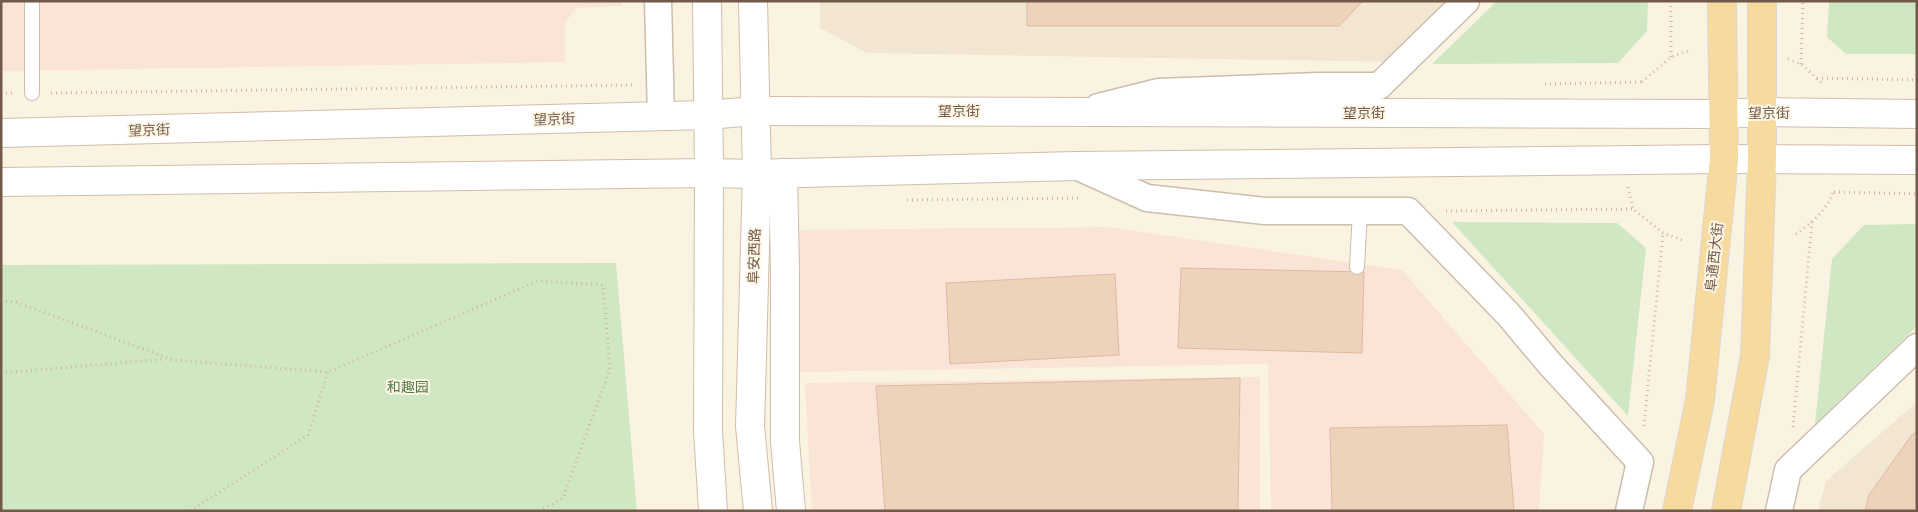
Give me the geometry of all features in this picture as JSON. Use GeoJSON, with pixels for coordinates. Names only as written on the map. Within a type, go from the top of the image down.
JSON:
{"type":"FeatureCollection","features":[{"type":"Feature","properties":{"kind":"main road"},"geometry":{"type":"LineString","coordinates":[[707,1],[709,173],[708,430],[713,511]]}},
{"type":"Feature","properties":{"kind":"main road","name":"阜安西路"},"geometry":{"type":"LineString","coordinates":[[753,1],[754,111],[770,174],[750,426],[758,511]]}},
{"type":"Feature","properties":{"kind":"main road","name":"阜通西大街"},"geometry":{"type":"LineString","coordinates":[[1677,511],[1700,400],[1724,159],[1722,1]]}},
{"type":"Feature","properties":{"kind":"main road"},"geometry":{"type":"LineString","coordinates":[[1726,511],[1755,356],[1762,160],[1762,1]]}},
{"type":"Feature","properties":{"kind":"main road","name":"望京街"},"geometry":{"type":"LineString","coordinates":[[1,133],[708,115],[754,111],[1724,114],[1762,112],[1917,114]]}},
{"type":"Feature","properties":{"kind":"main road"},"geometry":{"type":"LineString","coordinates":[[1,182],[709,173],[770,174],[1076,166],[1724,159],[1917,160]]}},
{"type":"Feature","properties":{"kind":"main road"},"geometry":{"type":"LineString","coordinates":[[770,174],[785,272],[785,440],[791,511]]}},
{"type":"Feature","properties":{"kind":"street"},"geometry":{"type":"LineString","coordinates":[[658,1],[660,116]]}},
{"type":"Feature","properties":{"kind":"street"},"geometry":{"type":"LineString","coordinates":[[1079,112],[1158,92],[1319,86],[1379,86],[1466,1]]}},
{"type":"Feature","properties":{"kind":"street"},"geometry":{"type":"LineString","coordinates":[[1076,166],[1147,198],[1265,211],[1408,211],[1508,314],[1640,462],[1628,511]]}},
{"type":"Feature","properties":{"kind":"street"},"geometry":{"type":"LineString","coordinates":[[1778,511],[1788,470],[1917,347]]}},
{"type":"Feature","properties":{"kind":"lane"},"geometry":{"type":"LineString","coordinates":[[32,1],[32,93]]}},
{"type":"Feature","properties":{"kind":"lane"},"geometry":{"type":"LineString","coordinates":[[1357,268],[1360,211]]}},
{"type":"Feature","properties":{"kind":"path"},"geometry":{"type":"LineString","coordinates":[[1671,1],[1671,57]]}},
{"type":"Feature","properties":{"kind":"path"},"geometry":{"type":"LineString","coordinates":[[1801,64],[1804,1]]}},
{"type":"Feature","properties":{"kind":"path"},"geometry":{"type":"LineString","coordinates":[[1637,88],[1671,57],[1691,50]]}},
{"type":"Feature","properties":{"kind":"path"},"geometry":{"type":"LineString","coordinates":[[1785,58],[1801,64],[1827,89]]}},
{"type":"Feature","properties":{"kind":"path"},"geometry":{"type":"LineString","coordinates":[[1817,78],[1917,80]]}},
{"type":"Feature","properties":{"kind":"path"},"geometry":{"type":"LineString","coordinates":[[1626,179],[1633,209]]}},
{"type":"Feature","properties":{"kind":"path"},"geometry":{"type":"LineString","coordinates":[[1796,234],[1812,222],[1834,192],[1835,183]]}},
{"type":"Feature","properties":{"kind":"path"},"geometry":{"type":"LineString","coordinates":[[1834,192],[1917,194]]}},
{"type":"Feature","properties":{"kind":"path"},"geometry":{"type":"LineString","coordinates":[[1408,211],[1633,209],[1664,233],[1685,241]]}},
{"type":"Feature","properties":{"kind":"path"},"geometry":{"type":"LineString","coordinates":[[1788,470],[1812,222]]}},
{"type":"Feature","properties":{"kind":"path"},"geometry":{"type":"LineString","coordinates":[[1640,462],[1664,233]]}},
{"type":"Feature","properties":{"kind":"path"},"geometry":{"type":"LineString","coordinates":[[1,301],[16,302],[173,360],[328,372],[538,282],[603,285],[610,369],[562,498],[539,511]]}},
{"type":"Feature","properties":{"kind":"path"},"geometry":{"type":"LineString","coordinates":[[1,373],[168,358]]}},
{"type":"Feature","properties":{"kind":"path"},"geometry":{"type":"LineString","coordinates":[[190,511],[308,435],[328,372]]}},
{"type":"Feature","properties":{"kind":"shaded area"},"geometry":{"type":"Polygon","coordinates":[[[1,1],[622,1],[622,6],[576,8],[565,23],[565,62],[1,71],[1,1]]]}},
{"type":"Feature","properties":{"kind":"shaded area"},"geometry":{"type":"Polygon","coordinates":[[[820,1],[1453,1],[1397,62],[867,53],[820,28],[820,1]]]}},
{"type":"Feature","properties":{"kind":"shaded area"},"geometry":{"type":"Polygon","coordinates":[[[1107,227],[1402,270],[1544,434],[1539,511],[1271,511],[1268,364],[800,372],[796,230],[1107,227]]]}},
{"type":"Feature","properties":{"kind":"shaded area"},"geometry":{"type":"Polygon","coordinates":[[[1260,377],[1260,511],[812,511],[805,383],[1260,377]]]}},
{"type":"Feature","properties":{"kind":"shaded area"},"geometry":{"type":"Polygon","coordinates":[[[1917,402],[1917,511],[1818,511],[1826,481],[1917,402]]]}},
{"type":"Feature","properties":{"kind":"green space"},"geometry":{"type":"Polygon","coordinates":[[[1497,1],[1648,1],[1647,31],[1618,63],[1432,64],[1497,1]]]}},
{"type":"Feature","properties":{"kind":"green space"},"geometry":{"type":"Polygon","coordinates":[[[1829,1],[1917,1],[1917,54],[1846,54],[1827,37],[1829,1]]]}},
{"type":"Feature","properties":{"kind":"green space"},"geometry":{"type":"Polygon","coordinates":[[[1452,222],[1617,223],[1646,248],[1628,416],[1452,222]]]}},
{"type":"Feature","properties":{"kind":"green space"},"geometry":{"type":"Polygon","coordinates":[[[1917,224],[1917,326],[1815,424],[1832,259],[1864,225],[1917,224]]]}},
{"type":"Feature","properties":{"kind":"green space","name":"和趣园"},"geometry":{"type":"Polygon","coordinates":[[[616,263],[637,511],[1,511],[1,265],[616,263]]]}},
{"type":"Feature","properties":{"kind":"building"},"geometry":{"type":"Polygon","coordinates":[[[1027,1],[1363,1],[1339,26],[1027,26],[1027,1]]]}},
{"type":"Feature","properties":{"kind":"building"},"geometry":{"type":"Polygon","coordinates":[[[1181,268],[1364,272],[1362,353],[1178,348],[1181,268]]]}},
{"type":"Feature","properties":{"kind":"building"},"geometry":{"type":"Polygon","coordinates":[[[1115,274],[1119,355],[950,364],[946,283],[1115,274]]]}},
{"type":"Feature","properties":{"kind":"building"},"geometry":{"type":"Polygon","coordinates":[[[1240,378],[1238,511],[885,511],[876,386],[1240,378]]]}},
{"type":"Feature","properties":{"kind":"building"},"geometry":{"type":"Polygon","coordinates":[[[1507,425],[1514,511],[1332,511],[1330,428],[1507,425]]]}},
{"type":"Feature","properties":{"kind":"building"},"geometry":{"type":"Polygon","coordinates":[[[1917,431],[1917,508],[1915,511],[1865,511],[1869,495],[1911,436],[1917,431]]]}}]}
